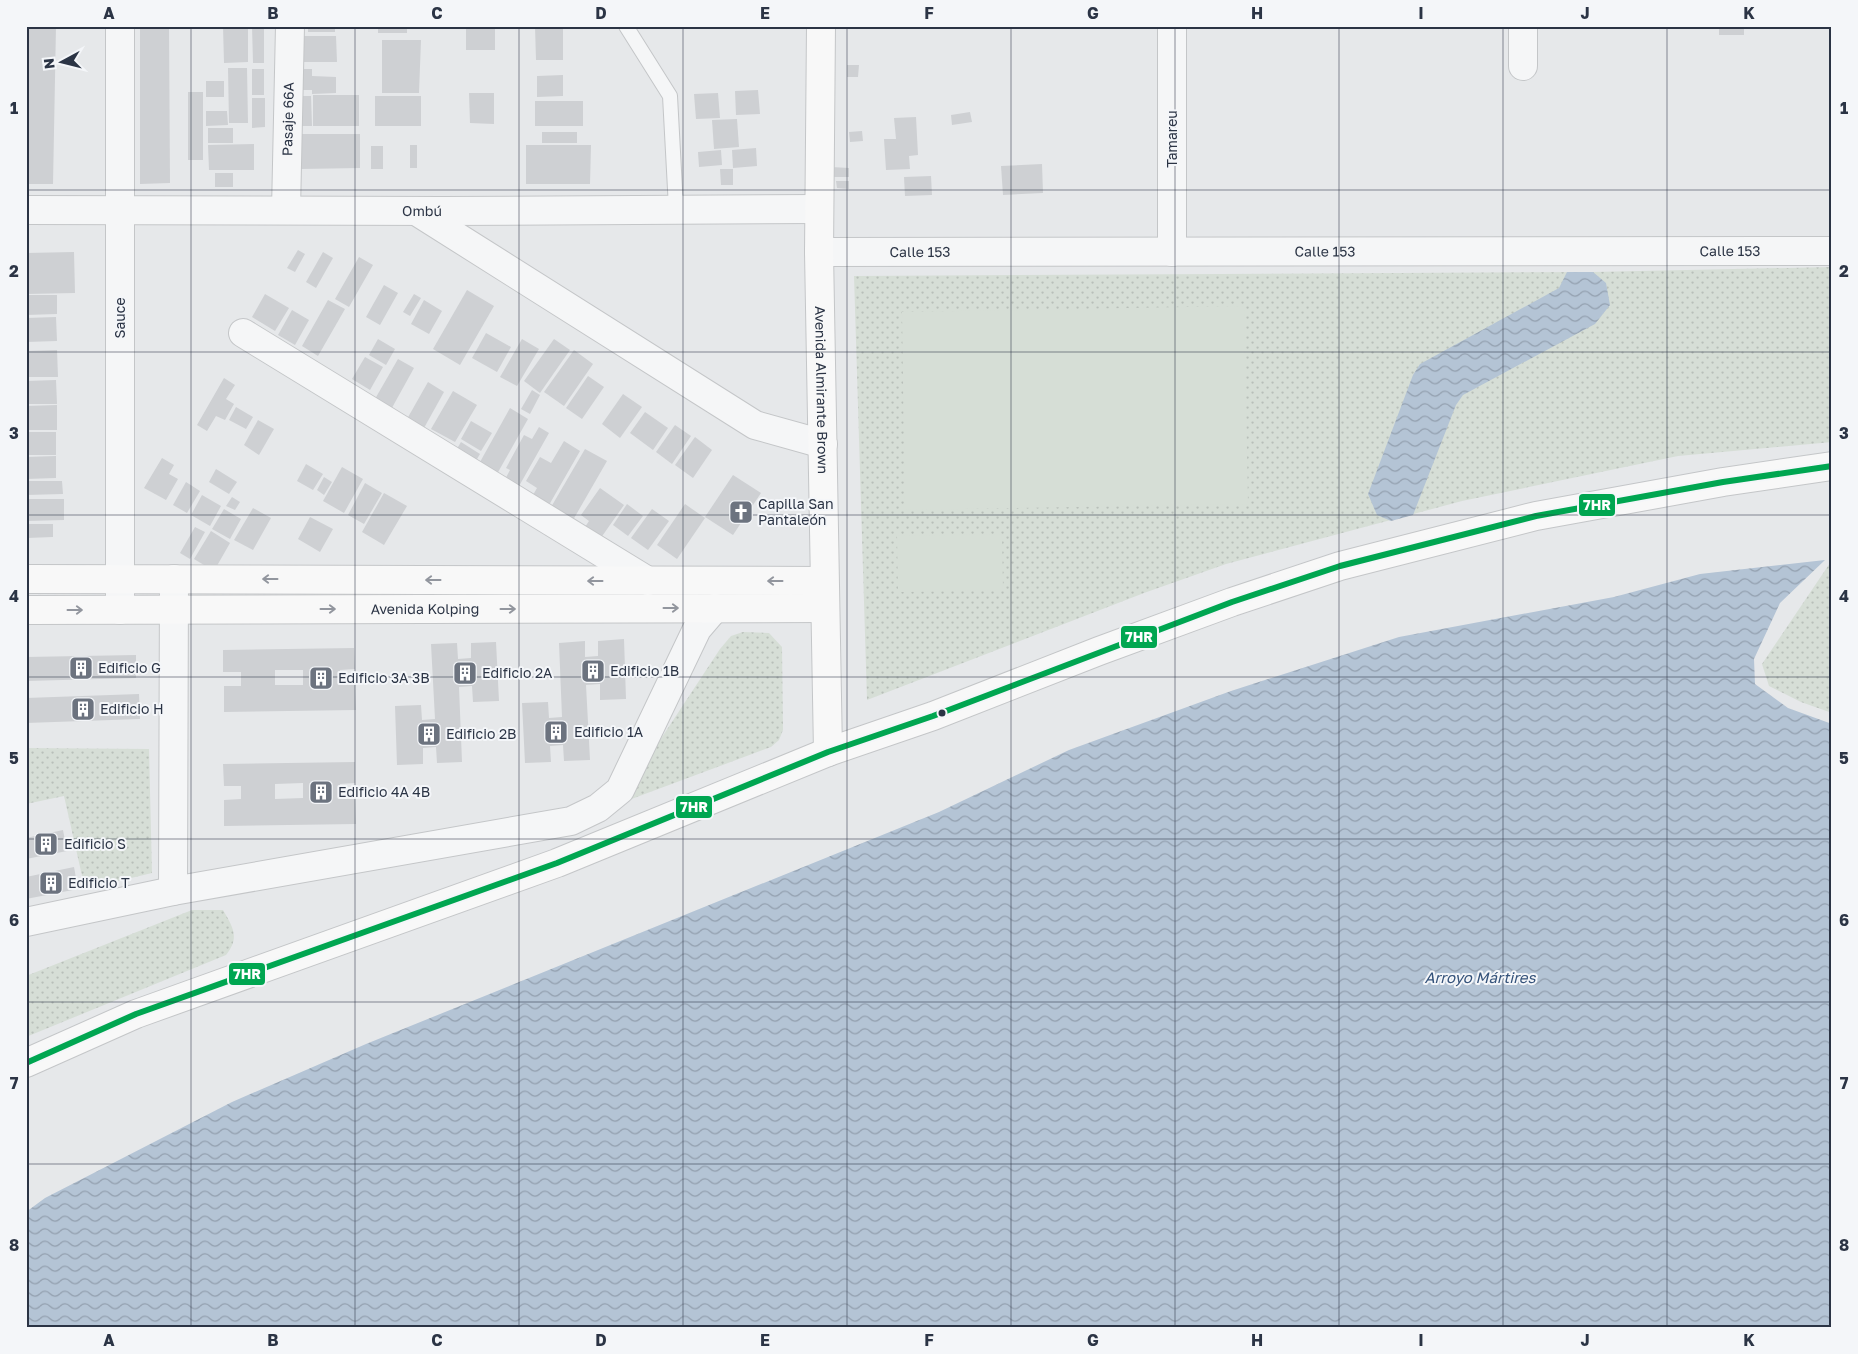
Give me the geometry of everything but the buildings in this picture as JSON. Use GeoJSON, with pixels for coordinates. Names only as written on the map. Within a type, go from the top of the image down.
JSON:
{"type":"FeatureCollection","features":[{"type":"Feature","properties":{"kind":"main road","name":"Avenida Almirante Brown"},"geometry":{"type":"LineString","coordinates":[[821,26],[819,252],[828,752]]}},
{"type":"Feature","properties":{"kind":"main road"},"geometry":{"type":"LineString","coordinates":[[26,1063],[136,1014],[557,863],[828,752],[933,716],[1099,651],[1232,602],[1340,566],[1536,516],[1723,482],[1832,466]]}},
{"type":"Feature","properties":{"kind":"main road","name":"Avenida Kolping"},"geometry":{"type":"LineString","coordinates":[[26,579],[824,580]]}},
{"type":"Feature","properties":{"kind":"main road","name":"Avenida Kolping"},"geometry":{"type":"LineString","coordinates":[[26,610],[824,608]]}},
{"type":"Feature","properties":{"kind":"main road"},"geometry":{"type":"LineString","coordinates":[[26,1073],[52,1052]]}},
{"type":"Feature","properties":{"kind":"street","name":"Sauce"},"geometry":{"type":"LineString","coordinates":[[120,26],[120,610]]}},
{"type":"Feature","properties":{"kind":"street","name":"Pasaje 66A"},"geometry":{"type":"LineString","coordinates":[[286,210],[290,26]]}},
{"type":"Feature","properties":{"kind":"street","name":"Tamareu"},"geometry":{"type":"LineString","coordinates":[[1172,26],[1172,252]]}},
{"type":"Feature","properties":{"kind":"street"},"geometry":{"type":"LineString","coordinates":[[1522,26],[1523,66]]}},
{"type":"Feature","properties":{"kind":"street","name":"Ombú"},"geometry":{"type":"LineString","coordinates":[[26,210],[820,209]]}},
{"type":"Feature","properties":{"kind":"street"},"geometry":{"type":"LineString","coordinates":[[416,211],[755,425],[823,444]]}},
{"type":"Feature","properties":{"kind":"street","name":"Calle 153"},"geometry":{"type":"LineString","coordinates":[[819,252],[1832,251]]}},
{"type":"Feature","properties":{"kind":"street"},"geometry":{"type":"LineString","coordinates":[[243,333],[648,581]]}},
{"type":"Feature","properties":{"kind":"street"},"geometry":{"type":"LineString","coordinates":[[173,891],[174,579]]}},
{"type":"Feature","properties":{"kind":"street"},"geometry":{"type":"LineString","coordinates":[[26,922],[173,891],[571,821],[598,808],[620,790],[696,629],[715,608]]}},
{"type":"Feature","properties":{"kind":"lane"},"geometry":{"type":"LineString","coordinates":[[626,26],[670,96],[676,208]]}},
{"type":"Feature","properties":{"kind":"shaded area"},"geometry":{"type":"Polygon","coordinates":[[[1832,267],[1832,442],[1678,456],[1462,501],[1226,564],[1144,593],[867,700],[854,276],[1593,272],[1832,267]]]}},
{"type":"Feature","properties":{"kind":"shaded area"},"geometry":{"type":"Polygon","coordinates":[[[1244,306],[1248,504],[905,510],[902,312],[1244,306]]]}},
{"type":"Feature","properties":{"kind":"shaded area"},"geometry":{"type":"Polygon","coordinates":[[[1002,534],[1003,590],[898,592],[897,536],[1002,534]]]}},
{"type":"Feature","properties":{"kind":"shaded area"},"geometry":{"type":"Polygon","coordinates":[[[1832,560],[1832,713],[1801,702],[1769,686],[1762,664],[1832,560]]]}},
{"type":"Feature","properties":{"kind":"shaded area"},"geometry":{"type":"Polygon","coordinates":[[[743,632],[769,633],[782,647],[783,730],[779,740],[771,747],[618,804],[720,649],[731,636],[743,632]]]}},
{"type":"Feature","properties":{"kind":"shaded area"},"geometry":{"type":"Polygon","coordinates":[[[26,748],[149,749],[152,873],[85,889],[64,796],[26,804],[26,748]]]}},
{"type":"Feature","properties":{"kind":"shaded area"},"geometry":{"type":"Polygon","coordinates":[[[192,910],[223,910],[232,927],[234,938],[226,955],[26,1037],[26,976],[192,910]]]}},
{"type":"Feature","properties":{"kind":"water"},"geometry":{"type":"Polygon","coordinates":[[[1567,272],[1593,272],[1606,283],[1610,305],[1595,324],[1463,395],[1456,405],[1413,515],[1391,521],[1377,515],[1368,494],[1413,375],[1420,364],[1559,288],[1567,272]]]}},
{"type":"Feature","properties":{"kind":"water","name":"Arroyo Mártires"},"geometry":{"type":"Polygon","coordinates":[[[1825,560],[1780,603],[1754,659],[1755,684],[1788,708],[1832,724],[1832,1328],[26,1328],[26,1212],[45,1198],[232,1102],[366,1044],[939,812],[1069,750],[1231,691],[1399,637],[1614,597],[1700,574],[1825,560]]]}},
{"type":"Feature","properties":{"kind":"transit line","name":"7HR"},"geometry":{"type":"LineString","coordinates":[[26,1063],[136,1014],[557,863],[828,752],[933,716],[1232,602],[1340,566],[1536,516],[1723,482],[1832,466]]}},
{"type":"Feature","properties":{"kind":"place","name":"Capilla San Pantaleón"},"geometry":{"type":"Point","coordinates":[741,512]}},
{"type":"Feature","properties":{"kind":"place","name":"Edificio G"},"geometry":{"type":"Point","coordinates":[81,668]}},
{"type":"Feature","properties":{"kind":"place","name":"Edificio 1B"},"geometry":{"type":"Point","coordinates":[593,671]}},
{"type":"Feature","properties":{"kind":"place","name":"Edificio 2A"},"geometry":{"type":"Point","coordinates":[465,673]}},
{"type":"Feature","properties":{"kind":"place","name":"Edificio 3A 3B"},"geometry":{"type":"Point","coordinates":[321,678]}},
{"type":"Feature","properties":{"kind":"place","name":"Edificio H"},"geometry":{"type":"Point","coordinates":[83,709]}},
{"type":"Feature","properties":{"kind":"place","name":"Edificio 1A"},"geometry":{"type":"Point","coordinates":[556,732]}},
{"type":"Feature","properties":{"kind":"place","name":"Edificio 2B"},"geometry":{"type":"Point","coordinates":[429,734]}},
{"type":"Feature","properties":{"kind":"place","name":"Edificio 4A 4B"},"geometry":{"type":"Point","coordinates":[321,792]}},
{"type":"Feature","properties":{"kind":"place","name":"Edificio S"},"geometry":{"type":"Point","coordinates":[46,844]}},
{"type":"Feature","properties":{"kind":"place","name":"Edificio T"},"geometry":{"type":"Point","coordinates":[51,883]}}]}
